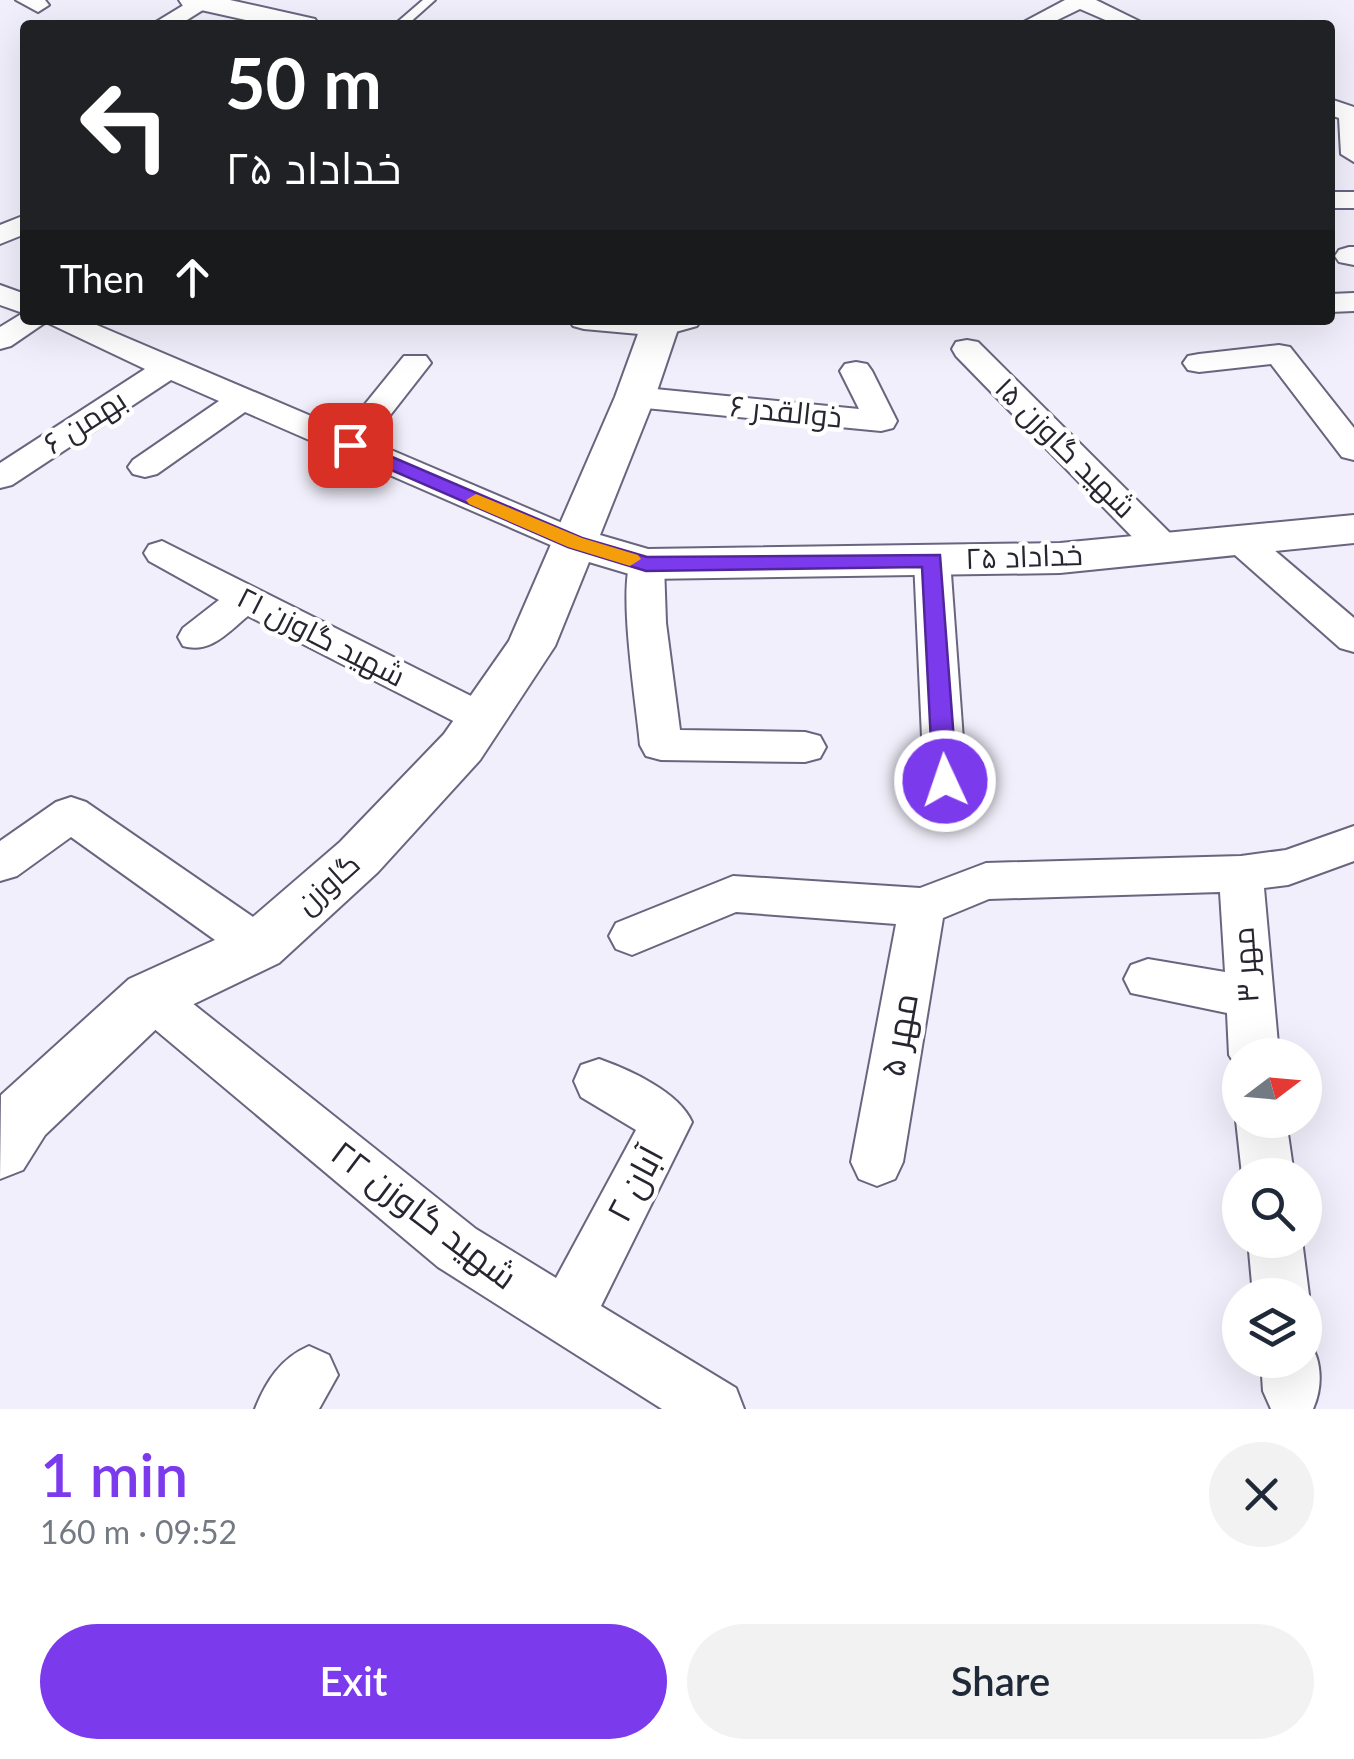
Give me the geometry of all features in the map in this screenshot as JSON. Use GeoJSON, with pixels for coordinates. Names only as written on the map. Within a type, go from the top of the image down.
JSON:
{"type":"FeatureCollection","features":[{"type":"Feature","properties":{"kind":"street"},"geometry":{"type":"LineString","coordinates":[[1040,20],[1082,1],[1125,20]]}},
{"type":"Feature","properties":{"kind":"street"},"geometry":{"type":"LineString","coordinates":[[170,20],[198,2],[287,20]]}},
{"type":"Feature","properties":{"kind":"street"},"geometry":{"type":"LineString","coordinates":[[1335,108],[1350,114],[1354,154]]}},
{"type":"Feature","properties":{"kind":"street"},"geometry":{"type":"LineString","coordinates":[[0,340],[24,325]]}},
{"type":"Feature","properties":{"kind":"street","name":"گاوزن"},"geometry":{"type":"LineString","coordinates":[[0,1149],[23,1115],[150,997],[259,946],[359,857],[462,747],[531,646],[669,325]]}},
{"type":"Feature","properties":{"kind":"street"},"geometry":{"type":"LineString","coordinates":[[110,328],[169,367],[575,542]]}},
{"type":"Feature","properties":{"kind":"street","name":"شهید گاوزن ۱۵"},"geometry":{"type":"LineString","coordinates":[[967,349],[1163,547]]}},
{"type":"Feature","properties":{"kind":"street"},"geometry":{"type":"LineString","coordinates":[[1199,364],[1279,354],[1354,450]]}},
{"type":"Feature","properties":{"kind":"street"},"geometry":{"type":"LineString","coordinates":[[350,445],[415,363]]}},
{"type":"Feature","properties":{"kind":"street","name":"بهمن ۶"},"geometry":{"type":"LineString","coordinates":[[0,478],[169,367]]}},
{"type":"Feature","properties":{"kind":"street","name":"ذوالقدر ۶"},"geometry":{"type":"LineString","coordinates":[[635,397],[881,421],[856,371]]}},
{"type":"Feature","properties":{"kind":"street"},"geometry":{"type":"LineString","coordinates":[[145,467],[242,399]]}},
{"type":"Feature","properties":{"kind":"street","name":"خداداد ۲۵"},"geometry":{"type":"LineString","coordinates":[[575,542],[646,564],[1060,558],[1354,529]]}},
{"type":"Feature","properties":{"kind":"street"},"geometry":{"type":"LineString","coordinates":[[1240,540],[1354,639]]}},
{"type":"Feature","properties":{"kind":"street","name":"شهید گاوزن ۲۱"},"geometry":{"type":"LineString","coordinates":[[162,553],[481,718]]}},
{"type":"Feature","properties":{"kind":"street"},"geometry":{"type":"LineString","coordinates":[[932,560],[945,781]]}},
{"type":"Feature","properties":{"kind":"street"},"geometry":{"type":"LineString","coordinates":[[646,564],[646,623],[661,745],[804,747]]}},
{"type":"Feature","properties":{"kind":"street"},"geometry":{"type":"LineString","coordinates":[[197,637],[245,599]]}},
{"type":"Feature","properties":{"kind":"street"},"geometry":{"type":"LineString","coordinates":[[1,864],[71,814],[259,946]]}},
{"type":"Feature","properties":{"kind":"street"},"geometry":{"type":"LineString","coordinates":[[632,936],[734,894],[922,907],[986,881],[1241,874],[1288,867],[1354,843]]}},
{"type":"Feature","properties":{"kind":"street","name":"مهر ۳"},"geometry":{"type":"LineString","coordinates":[[1241,874],[1252,1038]]}},
{"type":"Feature","properties":{"kind":"street","name":"مهر ۵"},"geometry":{"type":"LineString","coordinates":[[877,1162],[922,907]]}},
{"type":"Feature","properties":{"kind":"street"},"geometry":{"type":"LineString","coordinates":[[1148,979],[1247,996]]}},
{"type":"Feature","properties":{"kind":"street","name":"شهید گاوزن ۲۲"},"geometry":{"type":"LineString","coordinates":[[150,997],[458,1248],[716,1409]]}},
{"type":"Feature","properties":{"kind":"street","name":"آبان ۲"},"geometry":{"type":"LineString","coordinates":[[566,1316],[667,1122],[599,1082]]}},
{"type":"Feature","properties":{"kind":"lane"},"geometry":{"type":"LineString","coordinates":[[406,20],[430,0]]}},
{"type":"Feature","properties":{"kind":"slow traffic"},"geometry":{"type":"LineString","coordinates":[[476,500],[575,542],[630,559]]}},
{"type":"Feature","properties":{"kind":"route"},"geometry":{"type":"LineString","coordinates":[[350,445],[575,542],[646,564],[932,560],[945,781]]}}]}
